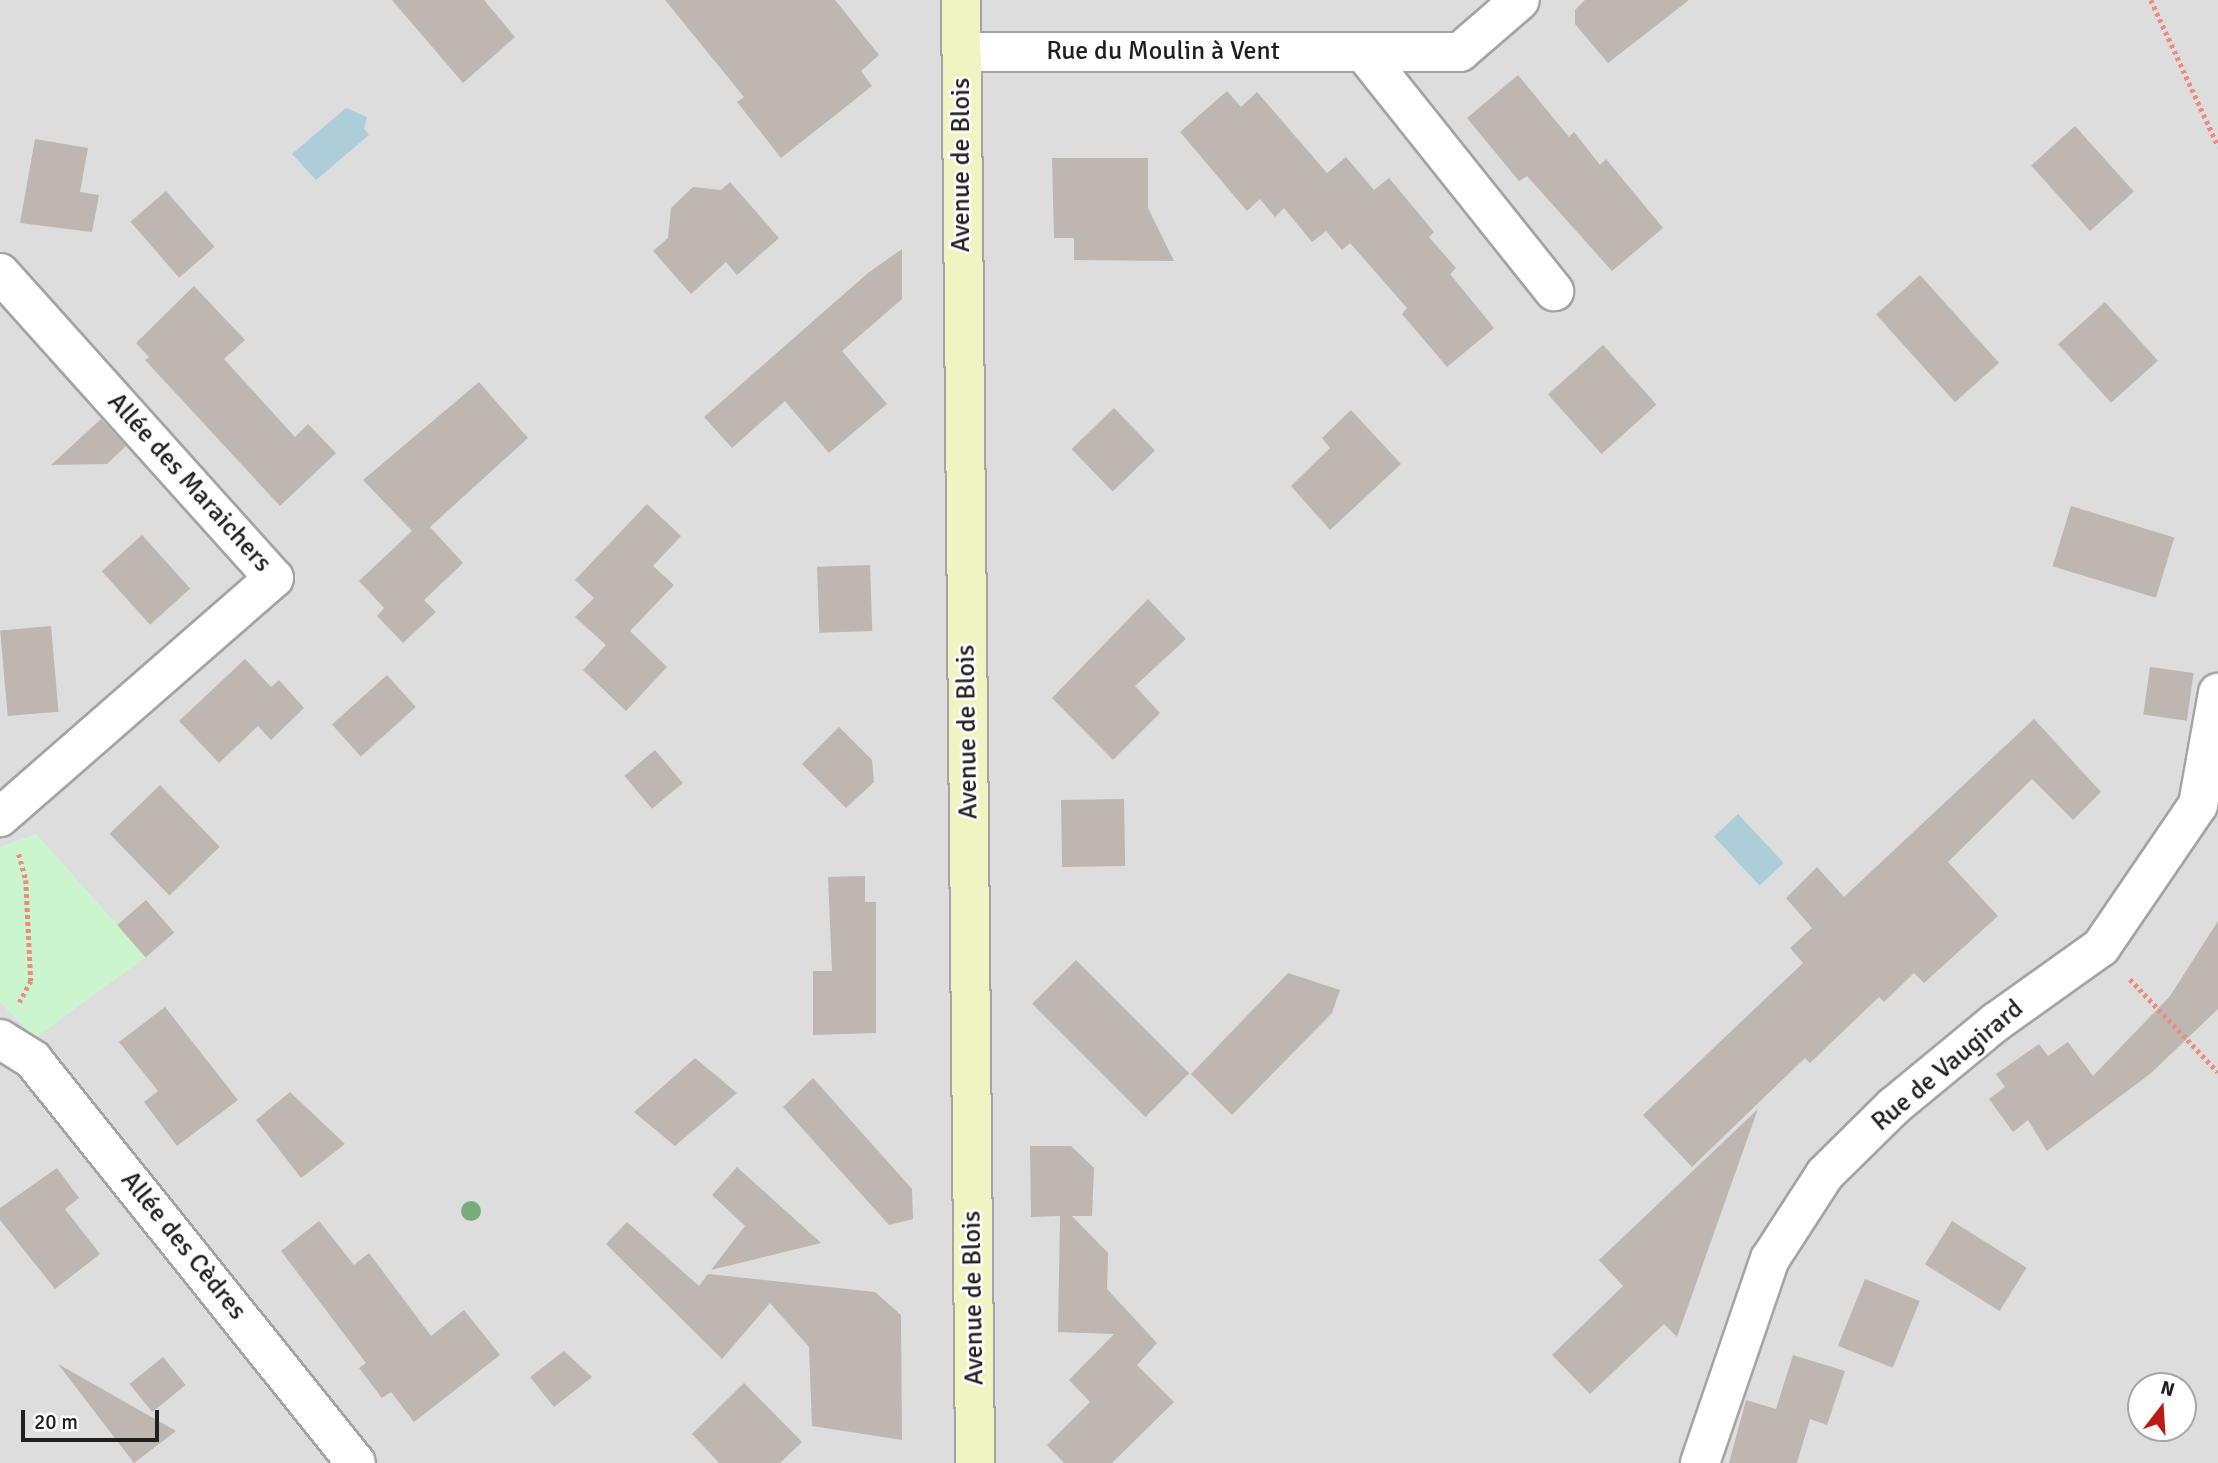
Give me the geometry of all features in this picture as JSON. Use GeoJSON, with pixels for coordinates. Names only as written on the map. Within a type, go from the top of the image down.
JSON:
{"type":"FeatureCollection","features":[{"type":"Feature","properties":{"kind":"main road","name":"Avenue de Blois"},"geometry":{"type":"LineString","coordinates":[[961,0],[975,1463]]}},
{"type":"Feature","properties":{"kind":"street","name":"Rue du Moulin à Vent"},"geometry":{"type":"LineString","coordinates":[[962,52],[1460,52],[1520,0]]}},
{"type":"Feature","properties":{"kind":"street"},"geometry":{"type":"LineString","coordinates":[[1364,52],[1554,291]]}},
{"type":"Feature","properties":{"kind":"street","name":"Allée des Maraichers"},"geometry":{"type":"LineString","coordinates":[[0,274],[274,578],[4,815]]}},
{"type":"Feature","properties":{"kind":"street","name":"Rue de Vaugirard"},"geometry":{"type":"LineString","coordinates":[[1700,1463],[1770,1259],[1825,1174],[1894,1106],[1996,1022],[2101,947],[2198,805],[2218,693]]}},
{"type":"Feature","properties":{"kind":"street","name":"Allée des Cèdres"},"geometry":{"type":"LineString","coordinates":[[7,1027],[356,1463]]}},
{"type":"Feature","properties":{"kind":"path"},"geometry":{"type":"LineString","coordinates":[[2151,0],[2218,146]]}},
{"type":"Feature","properties":{"kind":"path"},"geometry":{"type":"LineString","coordinates":[[4,815],[26,880],[31,981],[7,1027]]}},
{"type":"Feature","properties":{"kind":"path"},"geometry":{"type":"LineString","coordinates":[[2101,947],[2218,1072]]}},
{"type":"Feature","properties":{"kind":"shaded area"},"geometry":{"type":"Polygon","coordinates":[[[0,0],[2218,0],[2218,1463],[0,1463],[0,0]]]}},
{"type":"Feature","properties":{"kind":"green space"},"geometry":{"type":"Polygon","coordinates":[[[36,834],[146,957],[35,1038],[0,1002],[0,847],[36,834]]]}},
{"type":"Feature","properties":{"kind":"water"},"geometry":{"type":"Polygon","coordinates":[[[346,108],[367,117],[364,129],[369,135],[316,180],[292,154],[346,108]]]}},
{"type":"Feature","properties":{"kind":"water"},"geometry":{"type":"Polygon","coordinates":[[[1738,814],[1784,863],[1760,886],[1714,837],[1738,814]]]}},
{"type":"Feature","properties":{"kind":"building"},"geometry":{"type":"Polygon","coordinates":[[[392,0],[484,0],[515,37],[463,83],[392,0]]]}},
{"type":"Feature","properties":{"kind":"building"},"geometry":{"type":"Polygon","coordinates":[[[665,0],[835,0],[879,55],[861,71],[872,86],[781,158],[737,102],[744,97],[665,0]]]}},
{"type":"Feature","properties":{"kind":"building"},"geometry":{"type":"Polygon","coordinates":[[[1585,0],[1689,0],[1608,63],[1575,24],[1575,10],[1585,0]]]}},
{"type":"Feature","properties":{"kind":"building"},"geometry":{"type":"Polygon","coordinates":[[[1518,75],[1569,137],[1574,132],[1600,165],[1606,159],[1663,228],[1612,271],[1527,176],[1519,181],[1467,118],[1518,75]]]}},
{"type":"Feature","properties":{"kind":"building"},"geometry":{"type":"Polygon","coordinates":[[[1227,91],[1241,107],[1257,92],[1327,173],[1346,157],[1374,190],[1389,178],[1434,232],[1429,237],[1456,268],[1450,274],[1494,328],[1447,367],[1402,314],[1407,308],[1350,243],[1342,250],[1326,231],[1312,242],[1284,208],[1275,217],[1260,199],[1247,211],[1180,132],[1227,91]]]}},
{"type":"Feature","properties":{"kind":"building"},"geometry":{"type":"Polygon","coordinates":[[[2075,126],[2134,191],[2090,231],[2031,165],[2075,126]]]}},
{"type":"Feature","properties":{"kind":"building"},"geometry":{"type":"Polygon","coordinates":[[[35,139],[88,148],[80,192],[99,195],[92,232],[20,223],[35,139]]]}},
{"type":"Feature","properties":{"kind":"building"},"geometry":{"type":"Polygon","coordinates":[[[1052,158],[1148,158],[1148,208],[1174,261],[1074,260],[1074,238],[1054,238],[1052,158]]]}},
{"type":"Feature","properties":{"kind":"building"},"geometry":{"type":"Polygon","coordinates":[[[730,182],[779,238],[737,275],[726,262],[691,294],[653,251],[668,238],[671,208],[693,187],[721,190],[730,182]]]}},
{"type":"Feature","properties":{"kind":"building"},"geometry":{"type":"Polygon","coordinates":[[[166,191],[215,247],[179,278],[131,222],[166,191]]]}},
{"type":"Feature","properties":{"kind":"building"},"geometry":{"type":"Polygon","coordinates":[[[902,249],[902,299],[842,351],[887,404],[829,453],[785,401],[732,448],[704,417],[868,273],[902,249]]]}},
{"type":"Feature","properties":{"kind":"building"},"geometry":{"type":"Polygon","coordinates":[[[1920,275],[1999,363],[1955,402],[1876,314],[1920,275]]]}},
{"type":"Feature","properties":{"kind":"building"},"geometry":{"type":"Polygon","coordinates":[[[194,286],[245,340],[224,359],[295,437],[308,424],[336,453],[280,506],[145,360],[149,357],[136,343],[194,286]]]}},
{"type":"Feature","properties":{"kind":"building"},"geometry":{"type":"Polygon","coordinates":[[[2105,302],[2158,361],[2111,403],[2058,344],[2105,302]]]}},
{"type":"Feature","properties":{"kind":"building"},"geometry":{"type":"Polygon","coordinates":[[[1603,345],[1657,404],[1602,454],[1548,395],[1603,345]]]}},
{"type":"Feature","properties":{"kind":"building"},"geometry":{"type":"Polygon","coordinates":[[[479,382],[528,438],[430,527],[463,563],[424,600],[436,612],[403,643],[377,616],[384,608],[359,581],[412,531],[363,480],[479,382]]]}},
{"type":"Feature","properties":{"kind":"building"},"geometry":{"type":"Polygon","coordinates":[[[1114,408],[1155,450],[1113,491],[1072,449],[1114,408]]]}},
{"type":"Feature","properties":{"kind":"building"},"geometry":{"type":"Polygon","coordinates":[[[1351,410],[1401,464],[1330,530],[1291,486],[1330,448],[1322,438],[1351,410]]]}},
{"type":"Feature","properties":{"kind":"building"},"geometry":{"type":"Polygon","coordinates":[[[101,419],[126,446],[107,464],[51,465],[101,419]]]}},
{"type":"Feature","properties":{"kind":"building"},"geometry":{"type":"Polygon","coordinates":[[[647,504],[681,536],[653,566],[674,585],[630,631],[667,667],[626,711],[583,670],[606,645],[575,617],[594,598],[575,580],[647,504]]]}},
{"type":"Feature","properties":{"kind":"building"},"geometry":{"type":"Polygon","coordinates":[[[2071,506],[2174,538],[2156,598],[2053,566],[2071,506]]]}},
{"type":"Feature","properties":{"kind":"building"},"geometry":{"type":"Polygon","coordinates":[[[142,535],[190,589],[150,625],[102,571],[142,535]]]}},
{"type":"Feature","properties":{"kind":"building"},"geometry":{"type":"Polygon","coordinates":[[[870,565],[872,631],[819,633],[817,567],[870,565]]]}},
{"type":"Feature","properties":{"kind":"building"},"geometry":{"type":"Polygon","coordinates":[[[1148,599],[1186,639],[1135,686],[1160,713],[1113,760],[1052,698],[1148,599]]]}},
{"type":"Feature","properties":{"kind":"building"},"geometry":{"type":"Polygon","coordinates":[[[51,626],[58,712],[8,716],[0,630],[51,626]]]}},
{"type":"Feature","properties":{"kind":"building"},"geometry":{"type":"Polygon","coordinates":[[[245,659],[271,687],[279,680],[304,708],[271,740],[258,726],[219,763],[179,721],[245,659]]]}},
{"type":"Feature","properties":{"kind":"building"},"geometry":{"type":"Polygon","coordinates":[[[2150,667],[2194,673],[2187,721],[2143,715],[2150,667]]]}},
{"type":"Feature","properties":{"kind":"building"},"geometry":{"type":"Polygon","coordinates":[[[387,675],[416,707],[361,756],[332,725],[387,675]]]}},
{"type":"Feature","properties":{"kind":"building"},"geometry":{"type":"Polygon","coordinates":[[[2034,719],[2101,792],[2073,820],[2032,779],[1948,862],[1998,916],[1924,983],[1914,973],[1884,1002],[1879,997],[1810,1063],[1805,1058],[1692,1167],[1643,1115],[1803,963],[1790,948],[1812,928],[1786,898],[1817,867],[1844,897],[2034,719]]]}},
{"type":"Feature","properties":{"kind":"building"},"geometry":{"type":"Polygon","coordinates":[[[839,727],[872,760],[874,782],[846,808],[802,764],[839,727]]]}},
{"type":"Feature","properties":{"kind":"building"},"geometry":{"type":"Polygon","coordinates":[[[655,750],[683,783],[652,809],[624,776],[655,750]]]}},
{"type":"Feature","properties":{"kind":"building"},"geometry":{"type":"Polygon","coordinates":[[[160,785],[220,847],[169,895],[110,834],[160,785]]]}},
{"type":"Feature","properties":{"kind":"building"},"geometry":{"type":"Polygon","coordinates":[[[1124,799],[1125,866],[1062,867],[1061,800],[1124,799]]]}},
{"type":"Feature","properties":{"kind":"building"},"geometry":{"type":"Polygon","coordinates":[[[865,876],[865,902],[876,902],[876,1033],[813,1035],[813,971],[832,971],[828,877],[865,876]]]}},
{"type":"Feature","properties":{"kind":"building"},"geometry":{"type":"Polygon","coordinates":[[[146,900],[174,932],[146,957],[117,925],[146,900]]]}},
{"type":"Feature","properties":{"kind":"building"},"geometry":{"type":"Polygon","coordinates":[[[2218,921],[2218,1009],[2150,1074],[2047,1151],[2028,1120],[2013,1132],[1989,1099],[2005,1087],[1996,1074],[2039,1044],[2048,1056],[2068,1042],[2093,1076],[2170,996],[2218,921]]]}},
{"type":"Feature","properties":{"kind":"building"},"geometry":{"type":"Polygon","coordinates":[[[1076,960],[1189,1073],[1145,1117],[1032,1004],[1076,960]]]}},
{"type":"Feature","properties":{"kind":"building"},"geometry":{"type":"Polygon","coordinates":[[[1288,973],[1340,990],[1332,1013],[1232,1115],[1191,1074],[1288,973]]]}},
{"type":"Feature","properties":{"kind":"building"},"geometry":{"type":"Polygon","coordinates":[[[165,1007],[238,1100],[177,1146],[144,1102],[158,1091],[119,1042],[165,1007]]]}},
{"type":"Feature","properties":{"kind":"building"},"geometry":{"type":"Polygon","coordinates":[[[695,1058],[737,1093],[675,1146],[634,1112],[695,1058]]]}},
{"type":"Feature","properties":{"kind":"building"},"geometry":{"type":"Polygon","coordinates":[[[813,1078],[912,1189],[913,1219],[889,1225],[783,1107],[813,1078]]]}},
{"type":"Feature","properties":{"kind":"building"},"geometry":{"type":"Polygon","coordinates":[[[290,1092],[345,1144],[301,1178],[256,1120],[290,1092]]]}},
{"type":"Feature","properties":{"kind":"building"},"geometry":{"type":"Polygon","coordinates":[[[1758,1109],[1677,1337],[1664,1324],[1590,1394],[1552,1355],[1623,1286],[1599,1260],[1758,1109]]]}},
{"type":"Feature","properties":{"kind":"building"},"geometry":{"type":"Polygon","coordinates":[[[1030,1146],[1071,1146],[1094,1168],[1092,1216],[1072,1216],[1108,1253],[1107,1289],[1157,1343],[1137,1365],[1174,1402],[1112,1463],[1064,1463],[1047,1445],[1090,1402],[1069,1380],[1114,1334],[1058,1332],[1060,1216],[1031,1217],[1030,1146]]]}},
{"type":"Feature","properties":{"kind":"building"},"geometry":{"type":"Polygon","coordinates":[[[737,1167],[821,1243],[711,1270],[745,1226],[712,1195],[737,1167]]]}},
{"type":"Feature","properties":{"kind":"building"},"geometry":{"type":"Polygon","coordinates":[[[57,1168],[79,1198],[65,1209],[100,1254],[55,1289],[0,1220],[0,1208],[57,1168]]]}},
{"type":"Feature","properties":{"kind":"building"},"geometry":{"type":"Polygon","coordinates":[[[319,1221],[354,1265],[369,1253],[431,1336],[464,1310],[500,1355],[414,1422],[391,1392],[382,1398],[359,1368],[366,1363],[281,1251],[319,1221]]]}},
{"type":"Feature","properties":{"kind":"building"},"geometry":{"type":"Polygon","coordinates":[[[1952,1221],[2027,1268],[2000,1311],[1925,1264],[1952,1221]]]}},
{"type":"Feature","properties":{"kind":"building"},"geometry":{"type":"Polygon","coordinates":[[[627,1222],[699,1286],[708,1274],[875,1292],[901,1315],[902,1440],[812,1426],[809,1347],[770,1303],[722,1359],[606,1244],[627,1222]]]}},
{"type":"Feature","properties":{"kind":"building"},"geometry":{"type":"Polygon","coordinates":[[[1865,1279],[1920,1301],[1893,1368],[1838,1346],[1865,1279]]]}},
{"type":"Feature","properties":{"kind":"building"},"geometry":{"type":"Polygon","coordinates":[[[564,1351],[592,1377],[554,1407],[530,1377],[564,1351]]]}},
{"type":"Feature","properties":{"kind":"building"},"geometry":{"type":"Polygon","coordinates":[[[1793,1355],[1845,1371],[1827,1425],[1810,1419],[1797,1463],[1729,1463],[1746,1400],[1776,1409],[1793,1355]]]}},
{"type":"Feature","properties":{"kind":"building"},"geometry":{"type":"Polygon","coordinates":[[[163,1357],[186,1385],[152,1412],[130,1384],[163,1357]]]}},
{"type":"Feature","properties":{"kind":"building"},"geometry":{"type":"Polygon","coordinates":[[[58,1364],[176,1431],[134,1463],[58,1364]]]}},
{"type":"Feature","properties":{"kind":"building"},"geometry":{"type":"Polygon","coordinates":[[[744,1383],[802,1442],[780,1463],[719,1463],[692,1434],[744,1383]]]}}]}
